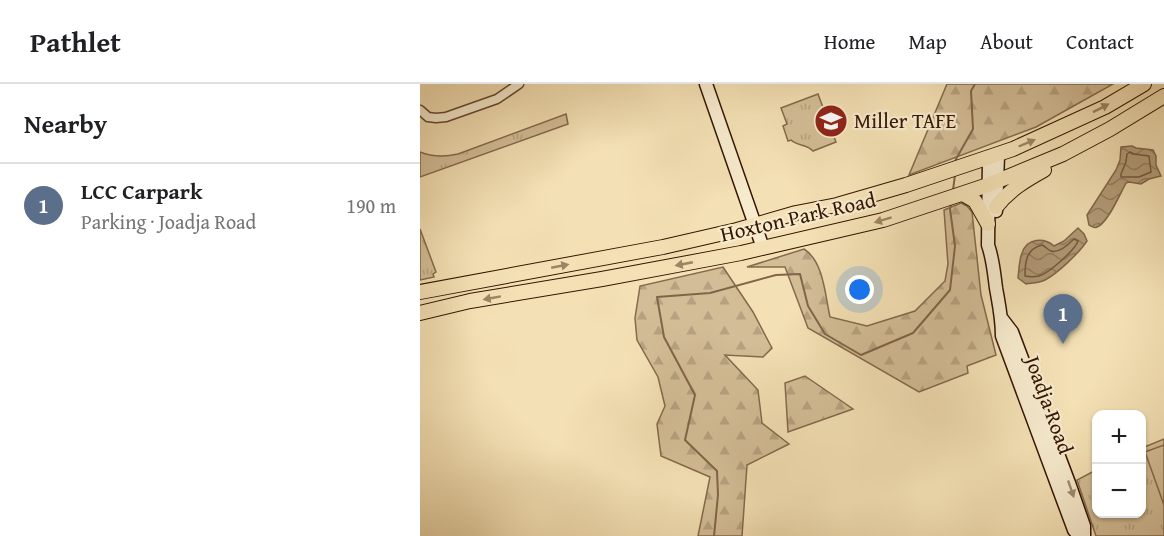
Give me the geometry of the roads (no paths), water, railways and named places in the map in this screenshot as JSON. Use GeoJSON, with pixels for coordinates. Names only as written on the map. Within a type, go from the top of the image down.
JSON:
{"type":"FeatureCollection","features":[{"type":"Feature","properties":{"kind":"main road"},"geometry":{"type":"LineString","coordinates":[[706,84],[763,248]]}},
{"type":"Feature","properties":{"kind":"main road","name":"Hoxton Park Road"},"geometry":{"type":"LineString","coordinates":[[420,292],[663,247],[796,213],[837,205],[993,156],[1105,107],[1144,84]]}},
{"type":"Feature","properties":{"kind":"main road","name":"Hoxton Park Road"},"geometry":{"type":"LineString","coordinates":[[420,313],[470,301],[642,272],[763,248],[883,220],[966,194],[1063,154],[1164,96]]}},
{"type":"Feature","properties":{"kind":"main road"},"geometry":{"type":"LineString","coordinates":[[996,207],[1016,186],[1062,161],[1096,137]]}},
{"type":"Feature","properties":{"kind":"main road","name":"Joadja Road"},"geometry":{"type":"LineString","coordinates":[[993,156],[988,244],[1002,319],[1002,336],[1074,530],[1079,536]]}},
{"type":"Feature","properties":{"kind":"main road","name":"Joadja Road"},"geometry":{"type":"LineString","coordinates":[[992,256],[996,243],[993,183]]}},
{"type":"Feature","properties":{"kind":"main road"},"geometry":{"type":"LineString","coordinates":[[966,194],[975,201],[988,224]]}},
{"type":"Feature","properties":{"kind":"main road","name":"Joadja Road"},"geometry":{"type":"LineString","coordinates":[[1002,319],[1012,332],[1084,526],[1084,536]]}},
{"type":"Feature","properties":{"kind":"street"},"geometry":{"type":"LineString","coordinates":[[420,110],[428,117],[446,117],[497,99],[519,84]]}},
{"type":"Feature","properties":{"kind":"water"},"geometry":{"type":"Polygon","coordinates":[[[1132,146],[1153,150],[1161,176],[1141,184],[1126,183],[1103,223],[1096,227],[1089,225],[1087,215],[1116,170],[1121,147],[1132,146]]]}},
{"type":"Feature","properties":{"kind":"water"},"geometry":{"type":"Polygon","coordinates":[[[1078,228],[1087,241],[1062,268],[1038,282],[1026,284],[1018,278],[1021,256],[1028,244],[1041,240],[1054,246],[1064,241],[1078,228]]]}},
{"type":"Feature","properties":{"kind":"waterway"},"geometry":{"type":"LineString","coordinates":[[955,163],[973,129],[971,91],[975,84]]}},
{"type":"Feature","properties":{"kind":"waterway"},"geometry":{"type":"LineString","coordinates":[[953,190],[955,175]]}},
{"type":"Feature","properties":{"kind":"waterway"},"geometry":{"type":"LineString","coordinates":[[714,536],[718,495],[717,471],[685,440],[695,395],[664,337],[657,297],[710,293],[776,275],[800,274],[808,306],[825,334],[861,355],[913,333],[950,290],[955,246],[951,204]]}},
{"type":"Feature","properties":{"kind":"place","name":"Miller TAFE"},"geometry":{"type":"Point","coordinates":[831,121]}},
{"type":"Feature","properties":{"kind":"place","name":"LCC Carpark"},"geometry":{"type":"Point","coordinates":[1063,344]}}]}
